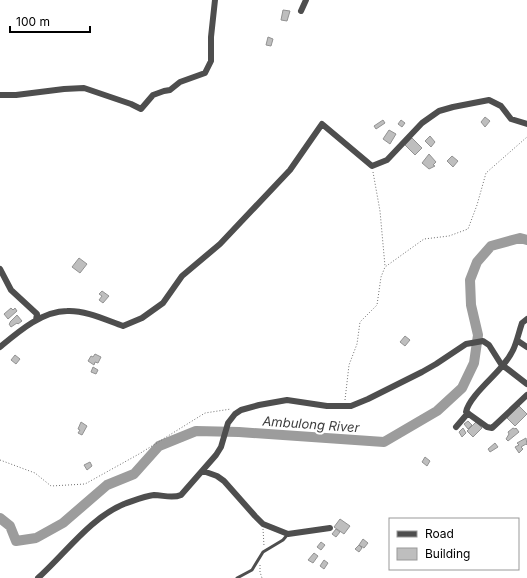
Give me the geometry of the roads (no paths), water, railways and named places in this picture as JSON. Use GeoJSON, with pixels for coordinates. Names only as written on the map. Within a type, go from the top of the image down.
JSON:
{"type":"FeatureCollection","features":[{"type":"Feature","properties":{"kind":"street"},"geometry":{"type":"LineString","coordinates":[[0,95],[16,95],[84,88],[131,104],[141,109],[153,95],[170,90],[180,82],[206,73],[211,61],[211,38],[215,0]]}},
{"type":"Feature","properties":{"kind":"street"},"geometry":{"type":"LineString","coordinates":[[302,11],[306,0]]}},
{"type":"Feature","properties":{"kind":"street"},"geometry":{"type":"LineString","coordinates":[[0,347],[36,320],[59,311],[68,310],[95,316],[123,326],[142,318],[163,303],[182,276],[220,244],[290,170],[322,124],[372,166],[387,160],[422,123],[439,111],[453,107],[489,100],[501,106],[511,119],[527,124]]}},
{"type":"Feature","properties":{"kind":"street"},"geometry":{"type":"LineString","coordinates":[[0,269],[11,290],[37,314],[36,320]]}},
{"type":"Feature","properties":{"kind":"street"},"geometry":{"type":"LineString","coordinates":[[527,319],[522,322],[518,341],[513,351],[503,366],[483,387],[469,405],[466,412],[487,427],[492,428],[527,395]]}},
{"type":"Feature","properties":{"kind":"street"},"geometry":{"type":"LineString","coordinates":[[38,578],[99,519],[112,511],[123,505],[152,496],[178,497],[183,493],[191,482],[216,456],[221,447],[231,418],[241,410],[253,406],[287,400],[328,406],[351,406],[422,372],[468,343],[483,340],[490,345],[499,363],[527,384]]}},
{"type":"Feature","properties":{"kind":"street"},"geometry":{"type":"LineString","coordinates":[[518,341],[527,347]]}},
{"type":"Feature","properties":{"kind":"street"},"geometry":{"type":"LineString","coordinates":[[456,427],[468,413]]}},
{"type":"Feature","properties":{"kind":"street"},"geometry":{"type":"LineString","coordinates":[[203,471],[224,480],[260,522],[288,534],[330,528]]}},
{"type":"Feature","properties":{"kind":"lane"},"geometry":{"type":"LineString","coordinates":[[237,578],[252,570],[263,552],[283,540],[288,534]]}},
{"type":"Feature","properties":{"kind":"waterway","name":"Ambulong River"},"geometry":{"type":"LineString","coordinates":[[0,518],[10,526],[16,541],[36,538],[63,523],[107,485],[134,474],[159,446],[196,431],[239,432],[384,442],[437,411],[462,388],[474,363],[478,335],[471,305],[470,280],[477,262],[491,246],[520,238],[527,240]]}}]}
